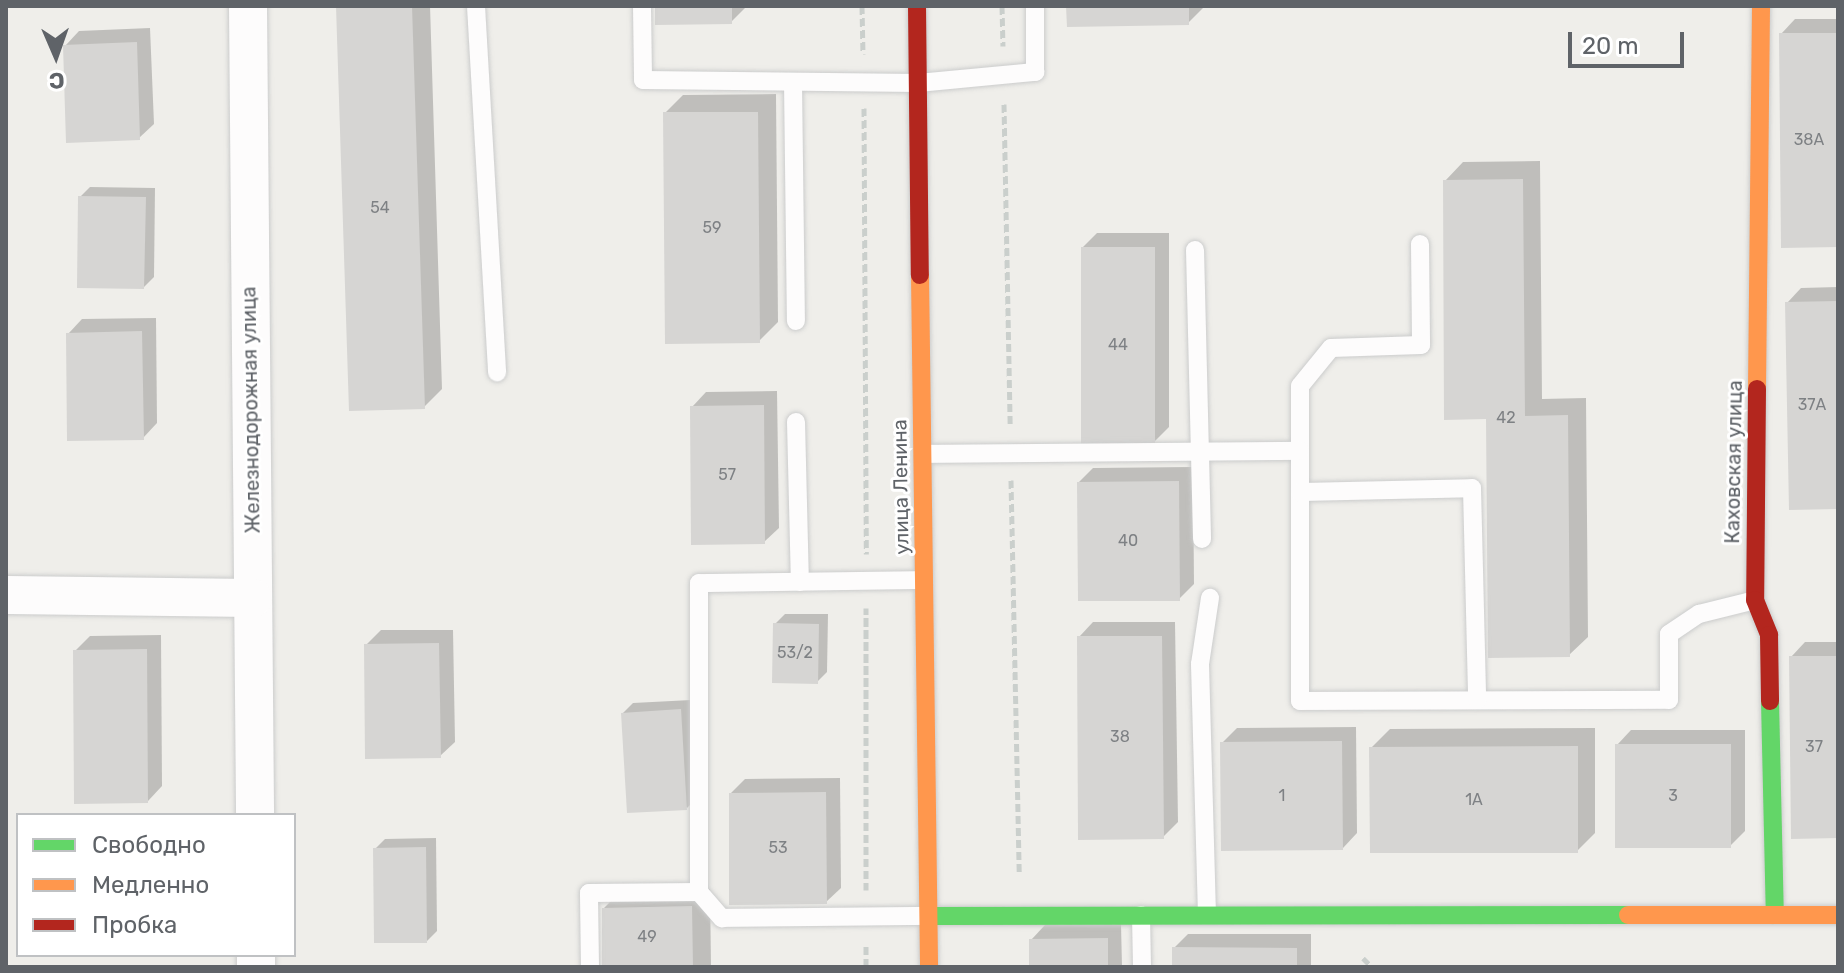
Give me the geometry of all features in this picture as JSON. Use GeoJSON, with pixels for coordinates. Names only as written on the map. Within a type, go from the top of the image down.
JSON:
{"type":"FeatureCollection","features":[{"type":"Feature","properties":{"kind":"street","name":"Железнодорожная улица"},"geometry":{"type":"LineString","coordinates":[[248,6],[255,813]]}},
{"type":"Feature","properties":{"kind":"street","name":"улица Ленина"},"geometry":{"type":"LineString","coordinates":[[917,6],[929,967]]}},
{"type":"Feature","properties":{"kind":"street","name":"Каховская улица"},"geometry":{"type":"LineString","coordinates":[[1761,6],[1755,600],[1769,635],[1775,915]]}},
{"type":"Feature","properties":{"kind":"street"},"geometry":{"type":"LineString","coordinates":[[6,595],[253,598]]}},
{"type":"Feature","properties":{"kind":"street"},"geometry":{"type":"LineString","coordinates":[[929,916],[1838,915]]}},
{"type":"Feature","properties":{"kind":"lane"},"geometry":{"type":"LineString","coordinates":[[476,6],[497,372]]}},
{"type":"Feature","properties":{"kind":"lane"},"geometry":{"type":"LineString","coordinates":[[642,6],[643,80],[863,83],[918,83],[1035,72],[1035,6]]}},
{"type":"Feature","properties":{"kind":"lane"},"geometry":{"type":"LineString","coordinates":[[793,82],[796,321]]}},
{"type":"Feature","properties":{"kind":"lane"},"geometry":{"type":"LineString","coordinates":[[1420,244],[1421,345],[1331,348],[1300,386],[1300,701],[1669,700],[1669,634],[1699,614],[1755,600]]}},
{"type":"Feature","properties":{"kind":"lane"},"geometry":{"type":"LineString","coordinates":[[1195,250],[1202,539]]}},
{"type":"Feature","properties":{"kind":"lane"},"geometry":{"type":"LineString","coordinates":[[796,422],[800,582]]}},
{"type":"Feature","properties":{"kind":"lane"},"geometry":{"type":"LineString","coordinates":[[923,454],[1300,451]]}},
{"type":"Feature","properties":{"kind":"lane"},"geometry":{"type":"LineString","coordinates":[[1300,492],[1472,488],[1477,700]]}},
{"type":"Feature","properties":{"kind":"lane"},"geometry":{"type":"LineString","coordinates":[[924,580],[699,583],[699,892],[722,918],[929,916]]}},
{"type":"Feature","properties":{"kind":"lane"},"geometry":{"type":"LineString","coordinates":[[1207,915],[1200,664],[1210,598]]}},
{"type":"Feature","properties":{"kind":"lane"},"geometry":{"type":"LineString","coordinates":[[590,967],[589,893],[699,892]]}},
{"type":"Feature","properties":{"kind":"lane"},"geometry":{"type":"LineString","coordinates":[[1141,915],[1142,967]]}},
{"type":"Feature","properties":{"kind":"path"},"geometry":{"type":"LineString","coordinates":[[862,6],[866,967]]}},
{"type":"Feature","properties":{"kind":"path"},"geometry":{"type":"LineString","coordinates":[[1002,6],[1003,54]]}},
{"type":"Feature","properties":{"kind":"path"},"geometry":{"type":"LineString","coordinates":[[1003,86],[1010,436]]}},
{"type":"Feature","properties":{"kind":"path"},"geometry":{"type":"LineString","coordinates":[[1011,468],[1020,914]]}},
{"type":"Feature","properties":{"kind":"building"},"geometry":{"type":"Polygon","coordinates":[[[336,6],[412,6],[425,409],[349,411],[336,6]]]}},
{"type":"Feature","properties":{"kind":"building"},"geometry":{"type":"Polygon","coordinates":[[[655,6],[732,6],[732,24],[655,25],[655,6]]]}},
{"type":"Feature","properties":{"kind":"building"},"geometry":{"type":"Polygon","coordinates":[[[1066,6],[1189,6],[1189,25],[1067,27],[1066,6]]]}},
{"type":"Feature","properties":{"kind":"building"},"geometry":{"type":"Polygon","coordinates":[[[1779,33],[1838,33],[1838,247],[1781,248],[1779,33]]]}},
{"type":"Feature","properties":{"kind":"building"},"geometry":{"type":"Polygon","coordinates":[[[137,42],[140,140],[66,143],[63,45],[137,42]]]}},
{"type":"Feature","properties":{"kind":"building"},"geometry":{"type":"Polygon","coordinates":[[[663,112],[758,112],[760,343],[665,344],[663,112]]]}},
{"type":"Feature","properties":{"kind":"building"},"geometry":{"type":"Polygon","coordinates":[[[1523,179],[1525,416],[1568,415],[1570,657],[1488,658],[1486,419],[1444,420],[1443,180],[1523,179]]]}},
{"type":"Feature","properties":{"kind":"building"},"geometry":{"type":"Polygon","coordinates":[[[78,196],[146,197],[144,289],[77,288],[78,196]]]}},
{"type":"Feature","properties":{"kind":"building"},"geometry":{"type":"Polygon","coordinates":[[[1081,247],[1155,247],[1155,444],[1081,444],[1081,247]]]}},
{"type":"Feature","properties":{"kind":"building"},"geometry":{"type":"Polygon","coordinates":[[[1838,301],[1838,509],[1789,510],[1785,302],[1838,301]]]}},
{"type":"Feature","properties":{"kind":"building"},"geometry":{"type":"Polygon","coordinates":[[[142,331],[144,440],[67,441],[66,333],[142,331]]]}},
{"type":"Feature","properties":{"kind":"building"},"geometry":{"type":"Polygon","coordinates":[[[764,405],[765,544],[691,545],[690,406],[764,405]]]}},
{"type":"Feature","properties":{"kind":"building"},"geometry":{"type":"Polygon","coordinates":[[[1179,481],[1180,601],[1078,601],[1077,482],[1179,481]]]}},
{"type":"Feature","properties":{"kind":"building"},"geometry":{"type":"Polygon","coordinates":[[[773,623],[819,624],[818,684],[772,683],[773,623]]]}},
{"type":"Feature","properties":{"kind":"building"},"geometry":{"type":"Polygon","coordinates":[[[1077,636],[1162,636],[1164,839],[1078,840],[1077,636]]]}},
{"type":"Feature","properties":{"kind":"building"},"geometry":{"type":"Polygon","coordinates":[[[439,643],[441,758],[365,759],[364,644],[439,643]]]}},
{"type":"Feature","properties":{"kind":"building"},"geometry":{"type":"Polygon","coordinates":[[[147,649],[148,803],[74,804],[73,650],[147,649]]]}},
{"type":"Feature","properties":{"kind":"building"},"geometry":{"type":"Polygon","coordinates":[[[1789,656],[1838,656],[1838,838],[1791,839],[1789,656]]]}},
{"type":"Feature","properties":{"kind":"building"},"geometry":{"type":"Polygon","coordinates":[[[681,709],[687,810],[627,813],[621,713],[681,709]]]}},
{"type":"Feature","properties":{"kind":"building"},"geometry":{"type":"Polygon","coordinates":[[[1342,741],[1343,850],[1221,851],[1220,742],[1342,741]]]}},
{"type":"Feature","properties":{"kind":"building"},"geometry":{"type":"Polygon","coordinates":[[[1615,744],[1731,744],[1731,848],[1615,848],[1615,744]]]}},
{"type":"Feature","properties":{"kind":"building"},"geometry":{"type":"Polygon","coordinates":[[[1578,746],[1578,853],[1370,853],[1369,747],[1578,746]]]}},
{"type":"Feature","properties":{"kind":"building"},"geometry":{"type":"Polygon","coordinates":[[[826,792],[827,904],[729,905],[729,793],[826,792]]]}},
{"type":"Feature","properties":{"kind":"building"},"geometry":{"type":"Polygon","coordinates":[[[426,847],[427,943],[374,943],[373,848],[426,847]]]}},
{"type":"Feature","properties":{"kind":"building"},"geometry":{"type":"Polygon","coordinates":[[[692,906],[693,967],[602,967],[602,908],[692,906]]]}},
{"type":"Feature","properties":{"kind":"building"},"geometry":{"type":"Polygon","coordinates":[[[1108,938],[1108,967],[1029,967],[1029,939],[1108,938]]]}},
{"type":"Feature","properties":{"kind":"building"},"geometry":{"type":"Polygon","coordinates":[[[1172,947],[1297,948],[1297,967],[1172,967],[1172,947]]]}},
{"type":"Feature","properties":{"kind":"traffic: fast"},"geometry":{"type":"LineString","coordinates":[[1770,701],[1775,915]]}},
{"type":"Feature","properties":{"kind":"traffic: fast"},"geometry":{"type":"LineString","coordinates":[[929,916],[1628,915]]}},
{"type":"Feature","properties":{"kind":"traffic: slow"},"geometry":{"type":"LineString","coordinates":[[1757,389],[1761,6]]}},
{"type":"Feature","properties":{"kind":"traffic: slow"},"geometry":{"type":"LineString","coordinates":[[920,275],[929,967]]}},
{"type":"Feature","properties":{"kind":"traffic: slow"},"geometry":{"type":"LineString","coordinates":[[1628,915],[1838,915]]}},
{"type":"Feature","properties":{"kind":"traffic: jam"},"geometry":{"type":"LineString","coordinates":[[917,6],[920,275]]}},
{"type":"Feature","properties":{"kind":"traffic: jam"},"geometry":{"type":"LineString","coordinates":[[1757,389],[1755,600],[1769,635],[1770,701]]}}]}
